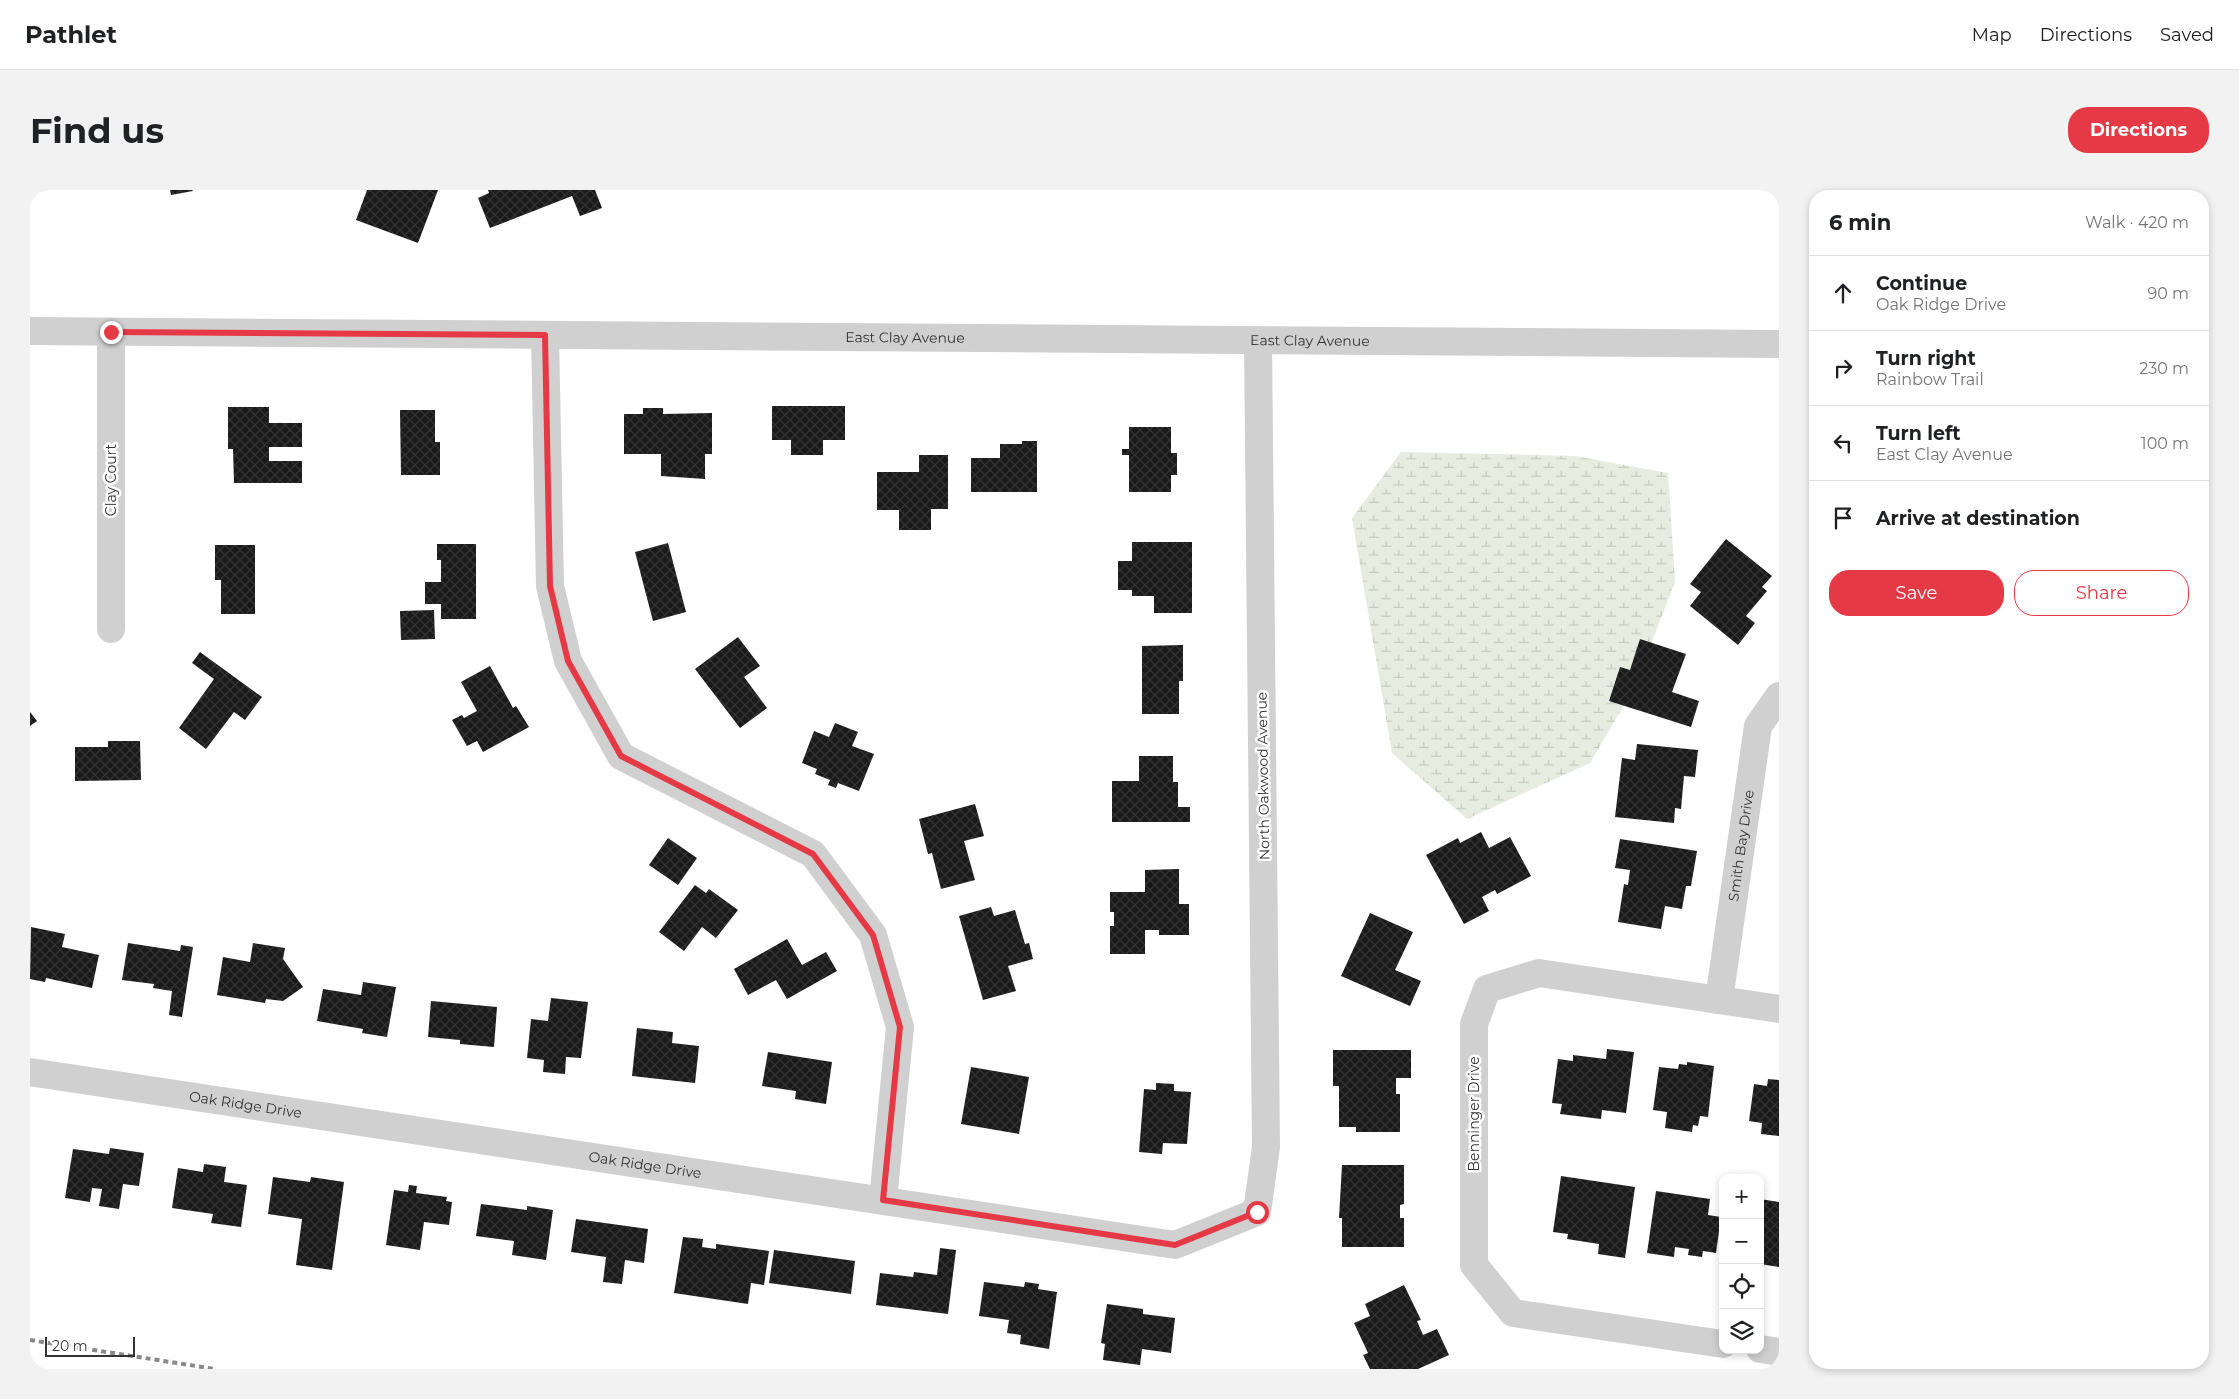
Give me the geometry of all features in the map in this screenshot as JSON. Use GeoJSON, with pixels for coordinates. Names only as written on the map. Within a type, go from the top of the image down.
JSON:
{"type":"FeatureCollection","features":[{"type":"Feature","properties":{"kind":"street","name":"East Clay Avenue"},"geometry":{"type":"LineString","coordinates":[[30,331],[1779,344]]}},
{"type":"Feature","properties":{"kind":"street","name":"Clay Court"},"geometry":{"type":"LineString","coordinates":[[111,332],[111,629]]}},
{"type":"Feature","properties":{"kind":"street"},"geometry":{"type":"LineString","coordinates":[[545,335],[550,586],[568,661],[621,756],[813,854],[873,935],[900,1027],[883,1200]]}},
{"type":"Feature","properties":{"kind":"street","name":"North Oakwood Avenue"},"geometry":{"type":"LineString","coordinates":[[1257,1212],[1266,1147],[1258,340]]}},
{"type":"Feature","properties":{"kind":"street","name":"Smith Bay Drive"},"geometry":{"type":"LineString","coordinates":[[1719,1000],[1758,726],[1779,696]]}},
{"type":"Feature","properties":{"kind":"street","name":"Benninger Drive"},"geometry":{"type":"LineString","coordinates":[[1719,1343],[1513,1312],[1474,1265],[1474,1024],[1487,988],[1539,973],[1779,1009]]}},
{"type":"Feature","properties":{"kind":"street","name":"Oak Ridge Drive"},"geometry":{"type":"LineString","coordinates":[[30,1072],[1175,1245],[1257,1212]]}},
{"type":"Feature","properties":{"kind":"street"},"geometry":{"type":"LineString","coordinates":[[1764,1350],[1779,1352]]}},
{"type":"Feature","properties":{"kind":"green space"},"geometry":{"type":"Polygon","coordinates":[[[1401,452],[1575,456],[1668,473],[1675,582],[1633,690],[1590,763],[1467,819],[1392,753],[1352,518],[1401,452]]]}},
{"type":"Feature","properties":{"kind":"building"},"geometry":{"type":"Polygon","coordinates":[[[170,190],[192,190],[193,191],[171,195],[170,190]]]}},
{"type":"Feature","properties":{"kind":"building"},"geometry":{"type":"Polygon","coordinates":[[[367,190],[438,190],[418,243],[356,220],[367,190]]]}},
{"type":"Feature","properties":{"kind":"building"},"geometry":{"type":"Polygon","coordinates":[[[488,190],[595,190],[602,208],[580,216],[572,196],[490,228],[478,198],[489,193],[488,190]]]}},
{"type":"Feature","properties":{"kind":"building"},"geometry":{"type":"Polygon","coordinates":[[[772,406],[845,406],[845,440],[823,440],[823,455],[791,455],[791,440],[772,440],[772,406]]]}},
{"type":"Feature","properties":{"kind":"building"},"geometry":{"type":"Polygon","coordinates":[[[228,407],[269,407],[269,423],[302,423],[302,447],[269,447],[269,461],[302,461],[302,483],[234,483],[233,449],[228,449],[228,407]]]}},
{"type":"Feature","properties":{"kind":"building"},"geometry":{"type":"Polygon","coordinates":[[[643,408],[663,408],[663,414],[712,413],[712,454],[705,454],[705,479],[661,476],[661,454],[624,454],[624,414],[643,414],[643,408]]]}},
{"type":"Feature","properties":{"kind":"building"},"geometry":{"type":"Polygon","coordinates":[[[400,410],[435,410],[435,442],[440,442],[440,475],[401,475],[400,410]]]}},
{"type":"Feature","properties":{"kind":"building"},"geometry":{"type":"Polygon","coordinates":[[[1129,427],[1171,427],[1171,453],[1177,453],[1177,475],[1171,475],[1171,492],[1129,492],[1129,455],[1122,455],[1122,449],[1129,449],[1129,427]]]}},
{"type":"Feature","properties":{"kind":"building"},"geometry":{"type":"Polygon","coordinates":[[[1022,441],[1037,441],[1037,492],[971,492],[971,458],[1000,458],[1000,444],[1022,444],[1022,441]]]}},
{"type":"Feature","properties":{"kind":"building"},"geometry":{"type":"Polygon","coordinates":[[[919,455],[948,455],[948,509],[931,509],[931,530],[899,530],[899,510],[877,510],[877,472],[919,472],[919,455]]]}},
{"type":"Feature","properties":{"kind":"building"},"geometry":{"type":"Polygon","coordinates":[[[1726,539],[1772,576],[1762,587],[1767,591],[1746,616],[1755,623],[1738,645],[1690,606],[1701,592],[1690,584],[1726,539]]]}},
{"type":"Feature","properties":{"kind":"building"},"geometry":{"type":"Polygon","coordinates":[[[1132,542],[1192,542],[1192,613],[1154,613],[1154,596],[1132,596],[1132,590],[1118,590],[1118,561],[1132,561],[1132,542]]]}},
{"type":"Feature","properties":{"kind":"building"},"geometry":{"type":"Polygon","coordinates":[[[668,543],[686,612],[653,621],[635,552],[668,543]]]}},
{"type":"Feature","properties":{"kind":"building"},"geometry":{"type":"Polygon","coordinates":[[[437,544],[476,544],[476,619],[441,619],[441,604],[425,604],[425,582],[441,582],[441,560],[437,560],[437,544]]]}},
{"type":"Feature","properties":{"kind":"building"},"geometry":{"type":"Polygon","coordinates":[[[215,545],[255,545],[255,614],[221,614],[221,580],[215,580],[215,545]]]}},
{"type":"Feature","properties":{"kind":"building"},"geometry":{"type":"Polygon","coordinates":[[[434,610],[435,639],[401,640],[400,611],[434,610]]]}},
{"type":"Feature","properties":{"kind":"building"},"geometry":{"type":"Polygon","coordinates":[[[738,637],[760,666],[744,677],[767,708],[740,728],[695,669],[738,637]]]}},
{"type":"Feature","properties":{"kind":"building"},"geometry":{"type":"Polygon","coordinates":[[[1640,639],[1686,654],[1672,692],[1699,701],[1691,727],[1609,701],[1620,667],[1630,670],[1640,639]]]}},
{"type":"Feature","properties":{"kind":"building"},"geometry":{"type":"Polygon","coordinates":[[[1183,645],[1183,681],[1179,681],[1179,714],[1142,714],[1142,646],[1183,645]]]}},
{"type":"Feature","properties":{"kind":"building"},"geometry":{"type":"Polygon","coordinates":[[[200,652],[262,697],[245,720],[234,712],[206,749],[179,728],[214,679],[192,663],[200,652]]]}},
{"type":"Feature","properties":{"kind":"building"},"geometry":{"type":"Polygon","coordinates":[[[490,666],[513,708],[516,706],[529,727],[483,752],[477,741],[467,746],[452,720],[462,715],[464,718],[477,711],[461,682],[490,666]]]}},
{"type":"Feature","properties":{"kind":"building"},"geometry":{"type":"Polygon","coordinates":[[[30,712],[37,721],[30,726],[30,712]]]}},
{"type":"Feature","properties":{"kind":"building"},"geometry":{"type":"Polygon","coordinates":[[[835,723],[858,732],[852,746],[874,754],[859,791],[838,783],[836,788],[828,785],[830,780],[815,774],[817,769],[802,763],[814,731],[829,737],[835,723]]]}},
{"type":"Feature","properties":{"kind":"building"},"geometry":{"type":"Polygon","coordinates":[[[108,741],[140,741],[141,780],[75,781],[75,747],[108,747],[108,741]]]}},
{"type":"Feature","properties":{"kind":"building"},"geometry":{"type":"Polygon","coordinates":[[[1637,744],[1698,750],[1695,777],[1684,776],[1681,809],[1675,808],[1674,823],[1615,817],[1622,758],[1635,760],[1637,744]]]}},
{"type":"Feature","properties":{"kind":"building"},"geometry":{"type":"Polygon","coordinates":[[[1139,756],[1173,756],[1173,782],[1178,782],[1178,807],[1190,807],[1190,822],[1112,822],[1112,781],[1139,781],[1139,756]]]}},
{"type":"Feature","properties":{"kind":"building"},"geometry":{"type":"Polygon","coordinates":[[[975,804],[984,836],[964,841],[975,880],[941,889],[932,853],[928,854],[919,819],[975,804]]]}},
{"type":"Feature","properties":{"kind":"building"},"geometry":{"type":"Polygon","coordinates":[[[1481,832],[1489,848],[1510,837],[1531,876],[1497,894],[1495,890],[1482,897],[1489,911],[1464,924],[1426,855],[1458,838],[1460,843],[1481,832]]]}},
{"type":"Feature","properties":{"kind":"building"},"geometry":{"type":"Polygon","coordinates":[[[668,838],[697,858],[678,885],[649,865],[668,838]]]}},
{"type":"Feature","properties":{"kind":"building"},"geometry":{"type":"Polygon","coordinates":[[[1620,839],[1697,851],[1691,886],[1686,886],[1682,909],[1665,906],[1661,929],[1618,922],[1624,884],[1628,885],[1630,870],[1615,868],[1620,839]]]}},
{"type":"Feature","properties":{"kind":"building"},"geometry":{"type":"Polygon","coordinates":[[[1179,869],[1179,904],[1189,904],[1189,935],[1159,935],[1159,930],[1145,930],[1145,954],[1110,954],[1110,926],[1114,926],[1114,912],[1110,912],[1110,892],[1145,892],[1145,870],[1179,869]]]}},
{"type":"Feature","properties":{"kind":"building"},"geometry":{"type":"Polygon","coordinates":[[[695,885],[706,893],[709,889],[738,910],[716,938],[702,927],[684,951],[659,932],[695,885]]]}},
{"type":"Feature","properties":{"kind":"building"},"geometry":{"type":"Polygon","coordinates":[[[991,907],[994,916],[1015,910],[1025,944],[1029,943],[1033,959],[1008,966],[1016,991],[983,1000],[959,916],[991,907]]]}},
{"type":"Feature","properties":{"kind":"building"},"geometry":{"type":"Polygon","coordinates":[[[1370,913],[1413,932],[1395,970],[1421,981],[1410,1006],[1341,976],[1370,913]]]}},
{"type":"Feature","properties":{"kind":"building"},"geometry":{"type":"Polygon","coordinates":[[[31,927],[65,934],[62,947],[99,955],[92,988],[46,978],[45,982],[30,979],[31,927]]]}},
{"type":"Feature","properties":{"kind":"building"},"geometry":{"type":"Polygon","coordinates":[[[787,939],[802,965],[826,952],[837,971],[787,999],[776,980],[748,995],[734,969],[787,939]]]}},
{"type":"Feature","properties":{"kind":"building"},"geometry":{"type":"Polygon","coordinates":[[[128,943],[180,951],[181,945],[193,947],[182,1017],[169,1015],[172,991],[153,988],[154,984],[122,980],[128,943]]]}},
{"type":"Feature","properties":{"kind":"building"},"geometry":{"type":"Polygon","coordinates":[[[253,943],[285,948],[283,959],[303,987],[283,1001],[266,999],[265,1003],[217,995],[223,957],[250,962],[253,943]]]}},
{"type":"Feature","properties":{"kind":"building"},"geometry":{"type":"Polygon","coordinates":[[[363,982],[396,987],[387,1037],[362,1033],[363,1029],[317,1021],[323,989],[361,995],[363,982]]]}},
{"type":"Feature","properties":{"kind":"building"},"geometry":{"type":"Polygon","coordinates":[[[551,998],[588,1002],[581,1058],[566,1057],[565,1074],[543,1072],[544,1060],[527,1058],[531,1019],[548,1021],[551,998]]]}},
{"type":"Feature","properties":{"kind":"building"},"geometry":{"type":"Polygon","coordinates":[[[431,1001],[497,1007],[494,1047],[460,1044],[460,1040],[428,1037],[431,1001]]]}},
{"type":"Feature","properties":{"kind":"building"},"geometry":{"type":"Polygon","coordinates":[[[637,1028],[673,1032],[672,1043],[699,1046],[695,1083],[632,1076],[637,1028]]]}},
{"type":"Feature","properties":{"kind":"building"},"geometry":{"type":"Polygon","coordinates":[[[1607,1049],[1634,1052],[1626,1113],[1602,1110],[1601,1119],[1560,1114],[1562,1104],[1552,1103],[1558,1059],[1573,1061],[1573,1055],[1606,1059],[1607,1049]]]}},
{"type":"Feature","properties":{"kind":"building"},"geometry":{"type":"Polygon","coordinates":[[[1333,1050],[1411,1050],[1411,1078],[1396,1078],[1396,1094],[1400,1094],[1400,1132],[1356,1132],[1356,1127],[1339,1127],[1339,1086],[1333,1086],[1333,1050]]]}},
{"type":"Feature","properties":{"kind":"building"},"geometry":{"type":"Polygon","coordinates":[[[768,1052],[832,1062],[826,1104],[795,1099],[796,1091],[762,1086],[768,1052]]]}},
{"type":"Feature","properties":{"kind":"building"},"geometry":{"type":"Polygon","coordinates":[[[1687,1062],[1714,1066],[1708,1117],[1700,1116],[1698,1126],[1693,1125],[1692,1132],[1665,1128],[1667,1112],[1653,1110],[1659,1067],[1678,1069],[1679,1064],[1687,1065],[1687,1062]]]}},
{"type":"Feature","properties":{"kind":"building"},"geometry":{"type":"Polygon","coordinates":[[[971,1067],[1029,1077],[1019,1134],[961,1124],[971,1067]]]}},
{"type":"Feature","properties":{"kind":"building"},"geometry":{"type":"Polygon","coordinates":[[[1768,1079],[1779,1080],[1779,1136],[1761,1134],[1762,1123],[1749,1121],[1754,1084],[1767,1086],[1768,1079]]]}},
{"type":"Feature","properties":{"kind":"building"},"geometry":{"type":"Polygon","coordinates":[[[1156,1083],[1174,1084],[1174,1091],[1191,1092],[1187,1144],[1163,1143],[1162,1154],[1139,1152],[1144,1089],[1156,1090],[1156,1083]]]}},
{"type":"Feature","properties":{"kind":"building"},"geometry":{"type":"Polygon","coordinates":[[[110,1148],[144,1153],[139,1186],[123,1184],[119,1209],[99,1206],[102,1189],[92,1188],[90,1202],[65,1198],[73,1149],[109,1154],[110,1148]]]}},
{"type":"Feature","properties":{"kind":"building"},"geometry":{"type":"Polygon","coordinates":[[[204,1164],[226,1167],[224,1182],[247,1185],[241,1227],[211,1223],[213,1214],[172,1208],[178,1168],[203,1172],[204,1164]]]}},
{"type":"Feature","properties":{"kind":"building"},"geometry":{"type":"Polygon","coordinates":[[[1342,1165],[1404,1165],[1404,1204],[1400,1205],[1400,1218],[1404,1218],[1404,1247],[1342,1247],[1342,1218],[1339,1218],[1342,1165]]]}},
{"type":"Feature","properties":{"kind":"building"},"geometry":{"type":"Polygon","coordinates":[[[1561,1176],[1635,1187],[1625,1258],[1598,1254],[1599,1244],[1567,1239],[1568,1234],[1553,1232],[1561,1176]]]}},
{"type":"Feature","properties":{"kind":"building"},"geometry":{"type":"Polygon","coordinates":[[[273,1177],[310,1182],[311,1177],[344,1182],[332,1270],[296,1265],[302,1219],[268,1214],[273,1177]]]}},
{"type":"Feature","properties":{"kind":"building"},"geometry":{"type":"Polygon","coordinates":[[[409,1185],[417,1186],[416,1193],[447,1197],[446,1201],[452,1202],[449,1225],[424,1222],[420,1250],[386,1245],[394,1190],[408,1192],[409,1185]]]}},
{"type":"Feature","properties":{"kind":"building"},"geometry":{"type":"Polygon","coordinates":[[[1656,1191],[1710,1199],[1708,1215],[1719,1217],[1716,1253],[1703,1251],[1702,1257],[1688,1255],[1689,1249],[1675,1247],[1674,1257],[1647,1253],[1656,1191]]]}},
{"type":"Feature","properties":{"kind":"building"},"geometry":{"type":"Polygon","coordinates":[[[1764,1200],[1779,1202],[1779,1267],[1764,1265],[1764,1200]]]}},
{"type":"Feature","properties":{"kind":"building"},"geometry":{"type":"Polygon","coordinates":[[[481,1204],[527,1210],[527,1206],[553,1210],[546,1260],[512,1255],[514,1241],[476,1236],[481,1204]]]}},
{"type":"Feature","properties":{"kind":"building"},"geometry":{"type":"Polygon","coordinates":[[[576,1219],[648,1229],[644,1263],[625,1260],[622,1284],[603,1282],[606,1257],[571,1252],[576,1219]]]}},
{"type":"Feature","properties":{"kind":"building"},"geometry":{"type":"Polygon","coordinates":[[[683,1237],[703,1239],[702,1247],[716,1249],[716,1244],[769,1251],[764,1285],[751,1283],[748,1304],[674,1293],[683,1237]]]}},
{"type":"Feature","properties":{"kind":"building"},"geometry":{"type":"Polygon","coordinates":[[[940,1248],[956,1250],[948,1314],[876,1305],[880,1273],[913,1277],[914,1272],[937,1275],[940,1248]]]}},
{"type":"Feature","properties":{"kind":"building"},"geometry":{"type":"Polygon","coordinates":[[[774,1250],[855,1261],[851,1294],[769,1283],[774,1250]]]}},
{"type":"Feature","properties":{"kind":"building"},"geometry":{"type":"Polygon","coordinates":[[[984,1282],[1024,1287],[1025,1282],[1039,1284],[1038,1289],[1057,1292],[1049,1349],[1020,1344],[1021,1335],[1007,1333],[1009,1320],[979,1316],[984,1282]]]}},
{"type":"Feature","properties":{"kind":"building"},"geometry":{"type":"Polygon","coordinates":[[[1404,1285],[1421,1320],[1417,1321],[1423,1335],[1437,1329],[1449,1355],[1418,1369],[1370,1369],[1363,1355],[1368,1353],[1354,1323],[1370,1316],[1365,1304],[1404,1285]]]}},
{"type":"Feature","properties":{"kind":"building"},"geometry":{"type":"Polygon","coordinates":[[[1107,1304],[1143,1309],[1143,1314],[1175,1318],[1171,1353],[1142,1349],[1140,1365],[1103,1360],[1105,1344],[1101,1343],[1107,1304]]]}},
{"type":"Feature","properties":{"kind":"railway"},"geometry":{"type":"LineString","coordinates":[[30,1340],[215,1369]]}},
{"type":"Feature","properties":{"kind":"route"},"geometry":{"type":"LineString","coordinates":[[111,332],[545,335],[550,586],[568,661],[621,756],[813,854],[873,935],[900,1027],[883,1200],[1175,1245],[1257,1212]]}}]}
